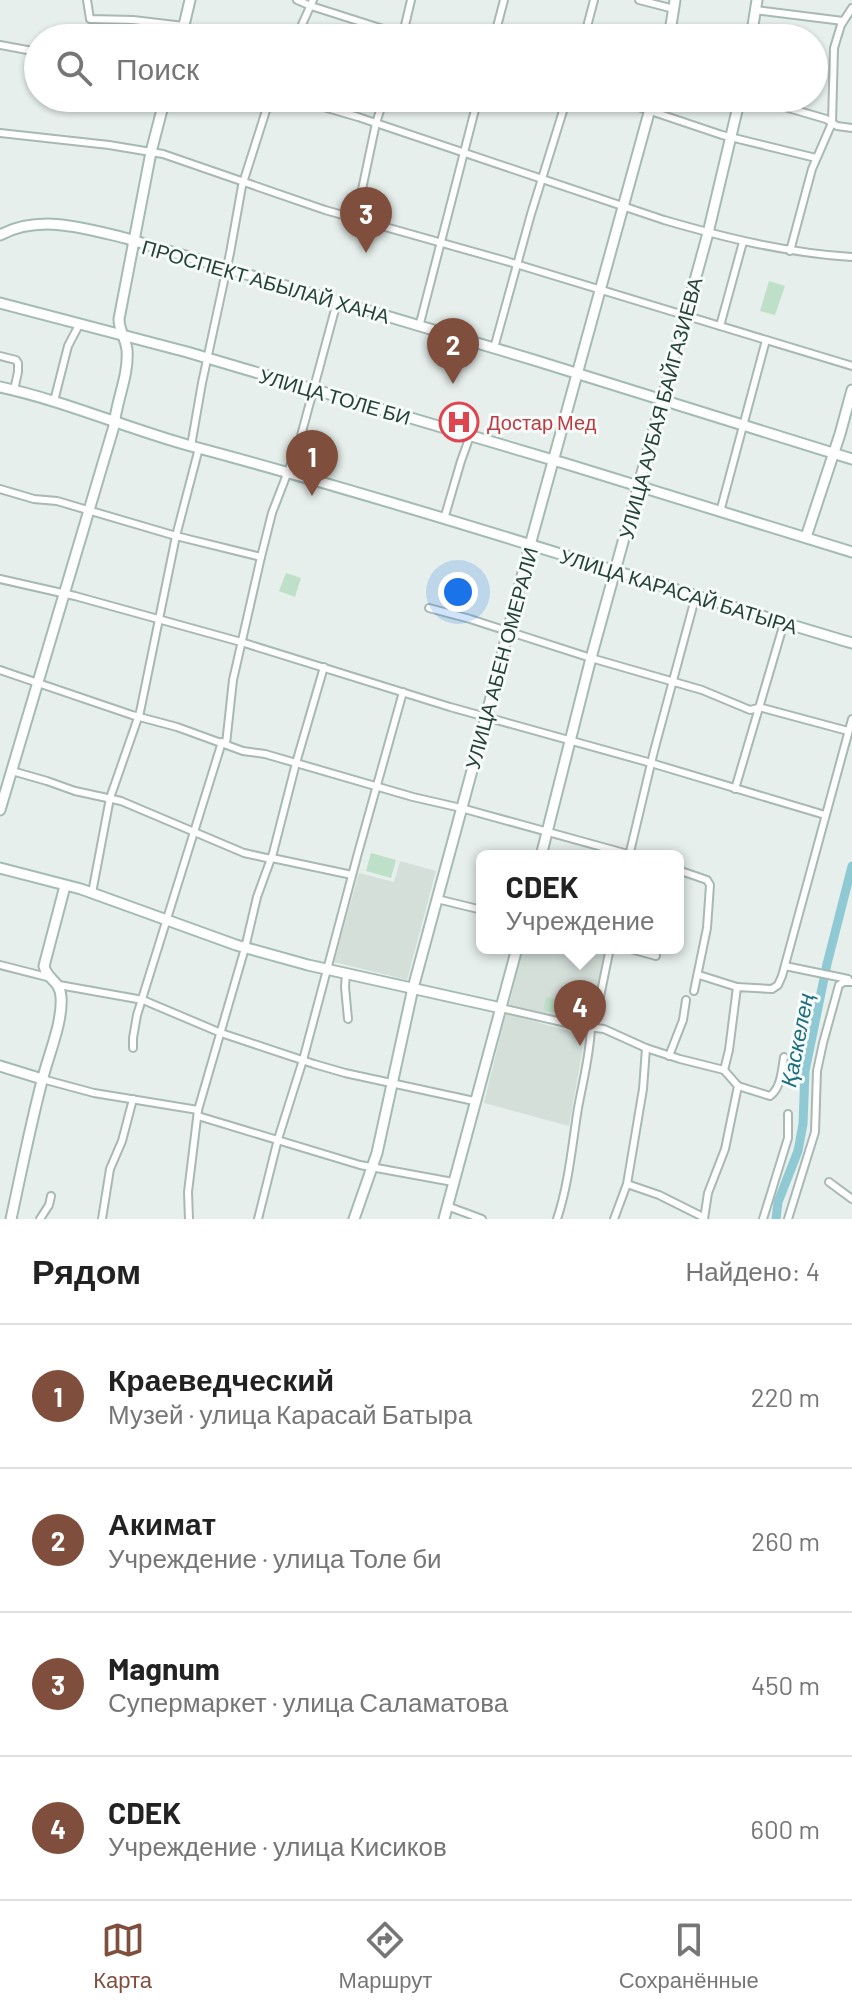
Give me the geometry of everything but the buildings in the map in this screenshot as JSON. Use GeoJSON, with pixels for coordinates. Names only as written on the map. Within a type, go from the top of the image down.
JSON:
{"type":"FeatureCollection","features":[{"type":"Feature","properties":{"kind":"main road"},"geometry":{"type":"LineString","coordinates":[[184,24],[190,0]]}},
{"type":"Feature","properties":{"kind":"main road"},"geometry":{"type":"LineString","coordinates":[[671,24],[675,4]]}},
{"type":"Feature","properties":{"kind":"main road"},"geometry":{"type":"LineString","coordinates":[[0,810],[125,378],[127,348],[119,319],[161,112]]}},
{"type":"Feature","properties":{"kind":"main road","name":"УЛИЦА АБЕН ОМЕРАЛИ"},"geometry":{"type":"LineString","coordinates":[[354,1219],[373,1167],[413,988],[648,112]]}},
{"type":"Feature","properties":{"kind":"main road","name":"УЛИЦА АУБАЯ БАЙГАЗИЕВА"},"geometry":{"type":"LineString","coordinates":[[542,850],[591,658],[708,233],[737,112]]}},
{"type":"Feature","properties":{"kind":"main road","name":"ПРОСПЕКТ АБЫЛАЙ ХАНА"},"geometry":{"type":"LineString","coordinates":[[0,235],[26,226],[61,224],[82,227],[578,373],[852,459]]}},
{"type":"Feature","properties":{"kind":"main road","name":"УЛИЦА ТОЛЕ БИ"},"geometry":{"type":"LineString","coordinates":[[0,303],[207,359],[553,460],[852,552]]}},
{"type":"Feature","properties":{"kind":"main road","name":"УЛИЦА КАРАСАЙ БАТЫРА"},"geometry":{"type":"LineString","coordinates":[[0,387],[852,643]]}},
{"type":"Feature","properties":{"kind":"main road"},"geometry":{"type":"LineString","coordinates":[[806,537],[852,390]]}},
{"type":"Feature","properties":{"kind":"main road"},"geometry":{"type":"LineString","coordinates":[[0,868],[92,893],[245,948],[501,1008]]}},
{"type":"Feature","properties":{"kind":"main road"},"geometry":{"type":"LineString","coordinates":[[11,1219],[42,1079],[62,1008],[61,994],[44,966],[65,886]]}},
{"type":"Feature","properties":{"kind":"main road"},"geometry":{"type":"LineString","coordinates":[[444,1219],[515,954]]}},
{"type":"Feature","properties":{"kind":"main road"},"geometry":{"type":"LineString","coordinates":[[0,1066],[42,1079]]}},
{"type":"Feature","properties":{"kind":"street"},"geometry":{"type":"LineString","coordinates":[[87,0],[90,19],[167,24]]}},
{"type":"Feature","properties":{"kind":"street"},"geometry":{"type":"LineString","coordinates":[[297,0],[368,24]]}},
{"type":"Feature","properties":{"kind":"street"},"geometry":{"type":"LineString","coordinates":[[406,24],[411,0]]}},
{"type":"Feature","properties":{"kind":"street"},"geometry":{"type":"LineString","coordinates":[[498,24],[504,0]]}},
{"type":"Feature","properties":{"kind":"street"},"geometry":{"type":"LineString","coordinates":[[588,24],[594,0]]}},
{"type":"Feature","properties":{"kind":"street"},"geometry":{"type":"LineString","coordinates":[[639,0],[675,4]]}},
{"type":"Feature","properties":{"kind":"street"},"geometry":{"type":"LineString","coordinates":[[302,24],[312,3]]}},
{"type":"Feature","properties":{"kind":"street"},"geometry":{"type":"LineString","coordinates":[[756,5],[843,21]]}},
{"type":"Feature","properties":{"kind":"street"},"geometry":{"type":"LineString","coordinates":[[790,251],[816,158],[832,123],[834,48],[843,21],[852,8]]}},
{"type":"Feature","properties":{"kind":"street"},"geometry":{"type":"LineString","coordinates":[[0,45],[24,49]]}},
{"type":"Feature","properties":{"kind":"street"},"geometry":{"type":"LineString","coordinates":[[92,893],[110,798],[137,716],[159,620],[195,447],[207,359],[243,182],[266,112]]}},
{"type":"Feature","properties":{"kind":"street"},"geometry":{"type":"LineString","coordinates":[[339,112],[708,233],[790,251],[852,257]]}},
{"type":"Feature","properties":{"kind":"street"},"geometry":{"type":"LineString","coordinates":[[356,218],[380,112]]}},
{"type":"Feature","properties":{"kind":"street"},"geometry":{"type":"LineString","coordinates":[[419,327],[474,112]]}},
{"type":"Feature","properties":{"kind":"street"},"geometry":{"type":"LineString","coordinates":[[494,348],[563,112]]}},
{"type":"Feature","properties":{"kind":"street"},"geometry":{"type":"LineString","coordinates":[[655,112],[731,137],[816,158]]}},
{"type":"Feature","properties":{"kind":"street"},"geometry":{"type":"LineString","coordinates":[[802,112],[826,119],[837,126],[852,128]]}},
{"type":"Feature","properties":{"kind":"street"},"geometry":{"type":"LineString","coordinates":[[0,133],[151,152],[356,218],[852,366]]}},
{"type":"Feature","properties":{"kind":"street"},"geometry":{"type":"LineString","coordinates":[[720,326],[743,242]]}},
{"type":"Feature","properties":{"kind":"street"},"geometry":{"type":"LineString","coordinates":[[133,1048],[134,1026],[224,743],[233,680],[272,513],[296,451],[337,302]]}},
{"type":"Feature","properties":{"kind":"street"},"geometry":{"type":"LineString","coordinates":[[54,401],[68,346],[79,325]]}},
{"type":"Feature","properties":{"kind":"street"},"geometry":{"type":"LineString","coordinates":[[720,512],[766,340]]}},
{"type":"Feature","properties":{"kind":"street"},"geometry":{"type":"LineString","coordinates":[[0,356],[18,363],[14,390]]}},
{"type":"Feature","properties":{"kind":"street"},"geometry":{"type":"LineString","coordinates":[[444,519],[470,436]]}},
{"type":"Feature","properties":{"kind":"street"},"geometry":{"type":"LineString","coordinates":[[0,489],[34,499],[57,501],[261,557]]}},
{"type":"Feature","properties":{"kind":"street"},"geometry":{"type":"LineString","coordinates":[[0,579],[241,642],[485,717],[825,815]]}},
{"type":"Feature","properties":{"kind":"street"},"geometry":{"type":"LineString","coordinates":[[632,850],[651,763],[696,595]]}},
{"type":"Feature","properties":{"kind":"street"},"geometry":{"type":"LineString","coordinates":[[429,608],[723,697],[750,710],[758,708],[848,731]]}},
{"type":"Feature","properties":{"kind":"street"},"geometry":{"type":"LineString","coordinates":[[735,789],[784,623]]}},
{"type":"Feature","properties":{"kind":"street"},"geometry":{"type":"LineString","coordinates":[[189,1219],[188,1192],[198,1113],[324,667]]}},
{"type":"Feature","properties":{"kind":"street"},"geometry":{"type":"LineString","coordinates":[[0,670],[170,724],[243,751],[265,754],[613,850]]}},
{"type":"Feature","properties":{"kind":"street"},"geometry":{"type":"LineString","coordinates":[[258,1219],[403,692]]}},
{"type":"Feature","properties":{"kind":"street"},"geometry":{"type":"LineString","coordinates":[[699,975],[737,987],[775,988],[778,985],[852,719]]}},
{"type":"Feature","properties":{"kind":"street"},"geometry":{"type":"LineString","coordinates":[[0,769],[110,798],[244,853],[352,875]]}},
{"type":"Feature","properties":{"kind":"street"},"geometry":{"type":"LineString","coordinates":[[684,872],[707,880],[710,885],[707,928],[694,991]]}},
{"type":"Feature","properties":{"kind":"street"},"geometry":{"type":"LineString","coordinates":[[437,899],[476,909]]}},
{"type":"Feature","properties":{"kind":"street"},"geometry":{"type":"LineString","coordinates":[[557,1219],[574,1145],[592,1027],[609,954]]}},
{"type":"Feature","properties":{"kind":"street"},"geometry":{"type":"LineString","coordinates":[[649,954],[656,956]]}},
{"type":"Feature","properties":{"kind":"street"},"geometry":{"type":"LineString","coordinates":[[0,965],[55,982],[143,1000],[221,1033],[345,1073],[474,1101]]}},
{"type":"Feature","properties":{"kind":"street"},"geometry":{"type":"LineString","coordinates":[[785,966],[852,980]]}},
{"type":"Feature","properties":{"kind":"street"},"geometry":{"type":"LineString","coordinates":[[346,973],[348,1019]]}},
{"type":"Feature","properties":{"kind":"street"},"geometry":{"type":"LineString","coordinates":[[788,1219],[815,1132],[817,1071],[823,1043],[839,985],[852,980]]}},
{"type":"Feature","properties":{"kind":"street"},"geometry":{"type":"LineString","coordinates":[[724,1070],[737,987]]}},
{"type":"Feature","properties":{"kind":"street"},"geometry":{"type":"LineString","coordinates":[[669,1056],[683,1020],[686,1000]]}},
{"type":"Feature","properties":{"kind":"street"},"geometry":{"type":"LineString","coordinates":[[501,1008],[604,1029],[669,1056],[724,1070],[738,1086],[770,1096],[779,1079],[784,1057]]}},
{"type":"Feature","properties":{"kind":"street"},"geometry":{"type":"LineString","coordinates":[[614,1219],[627,1184],[643,1089],[646,1048]]}},
{"type":"Feature","properties":{"kind":"street"},"geometry":{"type":"LineString","coordinates":[[42,1079],[70,1088],[198,1113],[373,1167],[453,1182]]}},
{"type":"Feature","properties":{"kind":"street"},"geometry":{"type":"LineString","coordinates":[[627,1184],[659,1195],[704,1218],[708,1193],[725,1149],[738,1086]]}},
{"type":"Feature","properties":{"kind":"street"},"geometry":{"type":"LineString","coordinates":[[102,1219],[110,1169],[122,1141],[133,1099]]}},
{"type":"Feature","properties":{"kind":"street"},"geometry":{"type":"LineString","coordinates":[[763,1219],[788,1138],[788,1114]]}},
{"type":"Feature","properties":{"kind":"street"},"geometry":{"type":"LineString","coordinates":[[829,1182],[852,1199]]}},
{"type":"Feature","properties":{"kind":"street"},"geometry":{"type":"LineString","coordinates":[[40,1219],[51,1196]]}},
{"type":"Feature","properties":{"kind":"street"},"geometry":{"type":"LineString","coordinates":[[447,1206],[482,1219]]}},
{"type":"Feature","properties":{"kind":"shaded area"},"geometry":{"type":"Polygon","coordinates":[[[400,861],[436,871],[407,980],[334,962],[359,873],[394,882],[400,861]]]}},
{"type":"Feature","properties":{"kind":"shaded area"},"geometry":{"type":"Polygon","coordinates":[[[522,954],[605,954],[590,1024],[509,1006],[522,954]]]}},
{"type":"Feature","properties":{"kind":"shaded area"},"geometry":{"type":"Polygon","coordinates":[[[506,1013],[585,1036],[569,1126],[484,1103],[506,1013]]]}},
{"type":"Feature","properties":{"kind":"green space"},"geometry":{"type":"Polygon","coordinates":[[[769,281],[785,286],[775,315],[760,311],[769,281]]]}},
{"type":"Feature","properties":{"kind":"green space"},"geometry":{"type":"Polygon","coordinates":[[[286,573],[301,578],[295,597],[279,591],[286,573]]]}},
{"type":"Feature","properties":{"kind":"green space"},"geometry":{"type":"Polygon","coordinates":[[[371,853],[396,860],[391,878],[366,871],[371,853]]]}},
{"type":"Feature","properties":{"kind":"green space"},"geometry":{"type":"Polygon","coordinates":[[[546,997],[569,1002],[566,1015],[543,1010],[546,997]]]}},
{"type":"Feature","properties":{"kind":"waterway","name":"Қаскелең"},"geometry":{"type":"LineString","coordinates":[[776,1219],[778,1202],[798,1151],[803,1124],[805,1071],[827,964],[852,866]]}},
{"type":"Feature","properties":{"kind":"place","name":"Magnum"},"geometry":{"type":"Point","coordinates":[366,253]}},
{"type":"Feature","properties":{"kind":"place","name":"Акимат"},"geometry":{"type":"Point","coordinates":[453,384]}},
{"type":"Feature","properties":{"kind":"place","name":"Достар Мед"},"geometry":{"type":"Point","coordinates":[459,422]}},
{"type":"Feature","properties":{"kind":"place","name":"Краеведческий"},"geometry":{"type":"Point","coordinates":[312,496]}},
{"type":"Feature","properties":{"kind":"place","name":"CDEK"},"geometry":{"type":"Point","coordinates":[580,1046]}}]}
